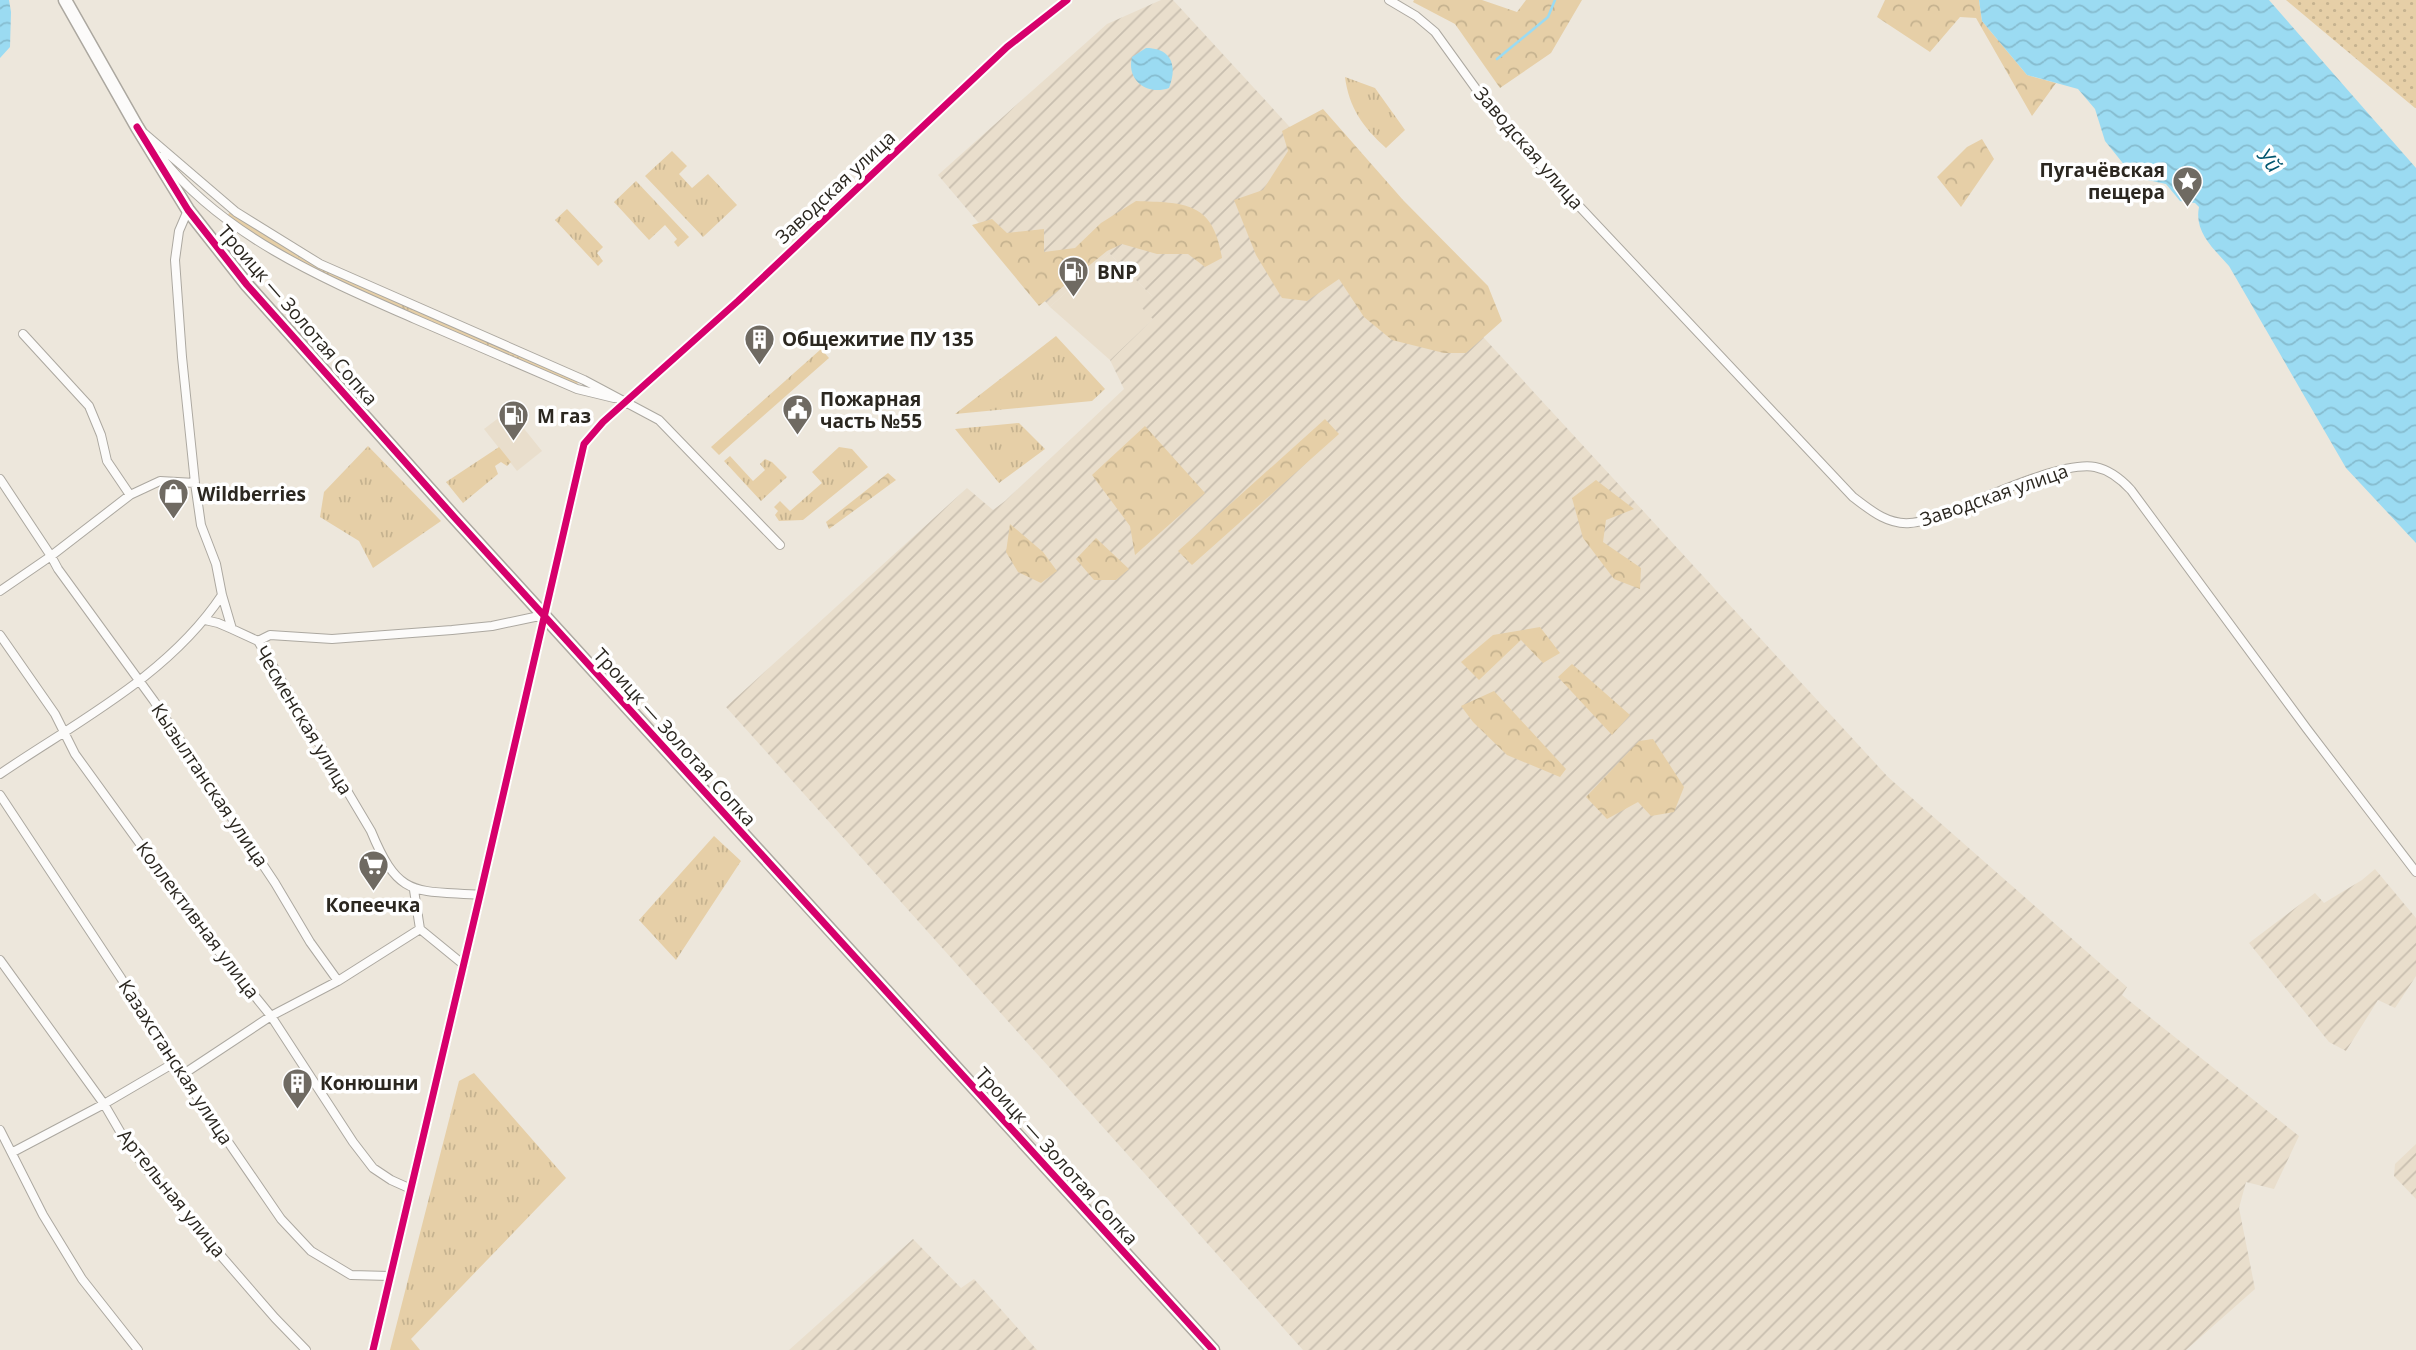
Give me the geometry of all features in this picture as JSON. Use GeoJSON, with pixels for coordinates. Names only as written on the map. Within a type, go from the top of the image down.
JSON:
{"type":"FeatureCollection","features":[{"type":"Feature","properties":{"kind":"street","name":"Троицк — Золотая Сопка"},"geometry":{"type":"LineString","coordinates":[[65,0],[188,210],[256,295],[1213,1350]]}},
{"type":"Feature","properties":{"kind":"street","name":"Заводская улица"},"geometry":{"type":"LineString","coordinates":[[373,1350],[584,444],[603,422],[738,301],[1007,47],[1067,0]]}},
{"type":"Feature","properties":{"kind":"street","name":"Заводская улица"},"geometry":{"type":"LineString","coordinates":[[1389,0],[1416,16],[1435,32],[1492,111],[1530,154],[1853,496],[1879,517],[1908,524],[1930,519],[2053,472],[2079,465],[2097,467],[2121,479],[2416,872]]}},
{"type":"Feature","properties":{"kind":"street"},"geometry":{"type":"LineString","coordinates":[[137,127],[236,212],[320,264],[584,380],[659,420],[780,545]]}},
{"type":"Feature","properties":{"kind":"street"},"geometry":{"type":"LineString","coordinates":[[188,210],[179,230],[175,260],[195,482],[201,525],[216,564],[232,629]]}},
{"type":"Feature","properties":{"kind":"street"},"geometry":{"type":"LineString","coordinates":[[23,334],[89,406],[101,435],[107,461],[130,495]]}},
{"type":"Feature","properties":{"kind":"street","name":"Кызылтанская улица"},"geometry":{"type":"LineString","coordinates":[[0,479],[58,569],[154,701],[338,981]]}},
{"type":"Feature","properties":{"kind":"street"},"geometry":{"type":"LineString","coordinates":[[0,590],[51,556],[130,495],[160,481],[195,482]]}},
{"type":"Feature","properties":{"kind":"street"},"geometry":{"type":"LineString","coordinates":[[0,774],[139,683],[205,620],[222,595]]}},
{"type":"Feature","properties":{"kind":"street"},"geometry":{"type":"LineString","coordinates":[[258,641],[270,635],[332,639],[465,629],[544,615]]}},
{"type":"Feature","properties":{"kind":"street","name":"Чесменская улица"},"geometry":{"type":"LineString","coordinates":[[205,620],[258,641],[372,831],[380,853],[390,869],[396,878],[414,890]]}},
{"type":"Feature","properties":{"kind":"street","name":"Коллективная улица"},"geometry":{"type":"LineString","coordinates":[[0,635],[55,714],[75,754],[211,942],[271,1016],[353,1142],[373,1168],[411,1189]]}},
{"type":"Feature","properties":{"kind":"street","name":"Казахстанская улица"},"geometry":{"type":"LineString","coordinates":[[0,795],[174,1063],[281,1219],[311,1251],[351,1276],[390,1276]]}},
{"type":"Feature","properties":{"kind":"street"},"geometry":{"type":"LineString","coordinates":[[464,965],[420,929],[414,890],[480,895]]}},
{"type":"Feature","properties":{"kind":"street"},"geometry":{"type":"LineString","coordinates":[[182,1075],[271,1016],[338,981],[420,929]]}},
{"type":"Feature","properties":{"kind":"street","name":"Артельная улица"},"geometry":{"type":"LineString","coordinates":[[0,960],[104,1104],[125,1140],[151,1175],[306,1350]]}},
{"type":"Feature","properties":{"kind":"street"},"geometry":{"type":"LineString","coordinates":[[13,1152],[174,1063]]}},
{"type":"Feature","properties":{"kind":"street"},"geometry":{"type":"LineString","coordinates":[[1,1136],[13,1152],[43,1215],[82,1279],[138,1350]]}},
{"type":"Feature","properties":{"kind":"shaded area"},"geometry":{"type":"Polygon","coordinates":[[[1161,0],[1173,0],[1888,777],[2127,987],[2122,995],[2299,1136],[2274,1189],[2246,1182],[2239,1208],[2255,1289],[2186,1350],[1303,1350],[726,707],[967,488],[993,510],[1124,389],[1110,360],[1153,319],[1142,308],[1152,296],[1109,253],[1050,307],[938,175],[1107,24],[1161,0]]]}},
{"type":"Feature","properties":{"kind":"shaded area"},"geometry":{"type":"Polygon","coordinates":[[[1109,253],[1153,297],[1154,318],[1110,360],[1050,307],[1109,253]]]}},
{"type":"Feature","properties":{"kind":"shaded area"},"geometry":{"type":"Polygon","coordinates":[[[509,410],[542,451],[517,471],[484,429],[509,410]]]}},
{"type":"Feature","properties":{"kind":"shaded area"},"geometry":{"type":"Polygon","coordinates":[[[2375,869],[2416,918],[2416,976],[2395,1008],[2378,1000],[2346,1051],[2329,1042],[2249,943],[2315,893],[2324,903],[2375,869]]]}},
{"type":"Feature","properties":{"kind":"shaded area"},"geometry":{"type":"Polygon","coordinates":[[[2416,1144],[2416,1199],[2394,1176],[2395,1164],[2416,1144]]]}},
{"type":"Feature","properties":{"kind":"shaded area"},"geometry":{"type":"Polygon","coordinates":[[[913,1239],[961,1288],[974,1279],[1037,1350],[789,1350],[913,1239]]]}},
{"type":"Feature","properties":{"kind":"green space"},"geometry":{"type":"Polygon","coordinates":[[[1482,0],[1517,12],[1526,0],[1582,0],[1551,53],[1500,88],[1455,24],[1413,2],[1482,0]]]}},
{"type":"Feature","properties":{"kind":"green space"},"geometry":{"type":"Polygon","coordinates":[[[1885,0],[1979,0],[1982,21],[2027,75],[2056,83],[2032,116],[1976,18],[1960,17],[1930,52],[1877,17],[1885,0]]]}},
{"type":"Feature","properties":{"kind":"green space"},"geometry":{"type":"Polygon","coordinates":[[[2286,0],[2416,0],[2416,108],[2415,108],[2286,0]]]}},
{"type":"Feature","properties":{"kind":"green space"},"geometry":{"type":"Polygon","coordinates":[[[1345,77],[1375,88],[1405,130],[1386,148],[1358,116],[1345,77]]]}},
{"type":"Feature","properties":{"kind":"green space"},"geometry":{"type":"Polygon","coordinates":[[[1323,109],[1403,200],[1488,286],[1502,321],[1466,353],[1444,353],[1392,340],[1364,317],[1339,279],[1307,301],[1282,298],[1256,255],[1234,200],[1263,190],[1288,151],[1282,131],[1323,109]]]}},
{"type":"Feature","properties":{"kind":"green space"},"geometry":{"type":"Polygon","coordinates":[[[1982,139],[1994,159],[1961,207],[1937,177],[1967,147],[1982,139]]]}},
{"type":"Feature","properties":{"kind":"green space"},"geometry":{"type":"Polygon","coordinates":[[[672,151],[687,166],[679,174],[692,188],[708,174],[737,205],[703,237],[645,176],[672,151]]]}},
{"type":"Feature","properties":{"kind":"green space"},"geometry":{"type":"Polygon","coordinates":[[[636,181],[689,237],[678,247],[674,242],[677,239],[665,225],[649,240],[614,202],[636,181]]]}},
{"type":"Feature","properties":{"kind":"green space"},"geometry":{"type":"Polygon","coordinates":[[[1136,201],[1182,205],[1204,215],[1218,239],[1222,258],[1205,267],[1188,254],[1157,254],[1122,244],[1107,251],[1039,306],[972,225],[992,219],[1007,233],[1044,229],[1044,252],[1075,248],[1101,223],[1136,201]]]}},
{"type":"Feature","properties":{"kind":"green space"},"geometry":{"type":"Polygon","coordinates":[[[567,209],[603,247],[597,253],[603,261],[598,266],[555,220],[567,209]]]}},
{"type":"Feature","properties":{"kind":"green space"},"geometry":{"type":"Polygon","coordinates":[[[230,212],[303,259],[578,380],[577,386],[333,280],[268,244],[227,216],[230,212]]]}},
{"type":"Feature","properties":{"kind":"green space"},"geometry":{"type":"Polygon","coordinates":[[[1056,336],[1105,389],[1092,401],[955,414],[1056,336]]]}},
{"type":"Feature","properties":{"kind":"green space"},"geometry":{"type":"Polygon","coordinates":[[[821,349],[829,358],[719,455],[711,447],[821,349]]]}},
{"type":"Feature","properties":{"kind":"green space"},"geometry":{"type":"Polygon","coordinates":[[[1325,419],[1339,434],[1192,565],[1178,551],[1325,419]]]}},
{"type":"Feature","properties":{"kind":"green space"},"geometry":{"type":"Polygon","coordinates":[[[1019,423],[1045,449],[999,483],[955,429],[1019,423]]]}},
{"type":"Feature","properties":{"kind":"green space"},"geometry":{"type":"Polygon","coordinates":[[[1145,426],[1205,493],[1135,555],[1130,526],[1092,475],[1145,426]]]}},
{"type":"Feature","properties":{"kind":"green space"},"geometry":{"type":"Polygon","coordinates":[[[368,446],[441,521],[373,568],[359,541],[320,517],[324,492],[368,446]]]}},
{"type":"Feature","properties":{"kind":"green space"},"geometry":{"type":"Polygon","coordinates":[[[499,447],[511,462],[507,466],[501,462],[495,466],[498,474],[463,503],[446,482],[499,447]]]}},
{"type":"Feature","properties":{"kind":"green space"},"geometry":{"type":"Polygon","coordinates":[[[839,447],[852,449],[868,467],[803,520],[779,521],[775,515],[778,511],[774,507],[780,501],[790,511],[822,483],[812,472],[839,447]]]}},
{"type":"Feature","properties":{"kind":"green space"},"geometry":{"type":"Polygon","coordinates":[[[730,456],[753,481],[765,470],[760,464],[765,459],[772,462],[787,477],[761,501],[724,461],[730,456]]]}},
{"type":"Feature","properties":{"kind":"green space"},"geometry":{"type":"Polygon","coordinates":[[[888,473],[896,480],[829,529],[826,522],[888,473]]]}},
{"type":"Feature","properties":{"kind":"green space"},"geometry":{"type":"Polygon","coordinates":[[[1596,480],[1634,509],[1606,520],[1603,542],[1641,568],[1640,589],[1614,579],[1583,538],[1572,498],[1596,480]]]}},
{"type":"Feature","properties":{"kind":"green space"},"geometry":{"type":"Polygon","coordinates":[[[1010,524],[1043,552],[1057,571],[1041,583],[1018,572],[1006,552],[1010,524]]]}},
{"type":"Feature","properties":{"kind":"green space"},"geometry":{"type":"Polygon","coordinates":[[[1096,538],[1129,569],[1116,580],[1094,580],[1076,559],[1096,538]]]}},
{"type":"Feature","properties":{"kind":"green space"},"geometry":{"type":"Polygon","coordinates":[[[1540,627],[1560,653],[1543,663],[1521,640],[1479,680],[1461,662],[1493,635],[1540,627]]]}},
{"type":"Feature","properties":{"kind":"green space"},"geometry":{"type":"Polygon","coordinates":[[[1572,664],[1630,715],[1612,735],[1558,677],[1572,664]]]}},
{"type":"Feature","properties":{"kind":"green space"},"geometry":{"type":"Polygon","coordinates":[[[1494,691],[1566,769],[1560,777],[1507,755],[1473,722],[1461,706],[1494,691]]]}},
{"type":"Feature","properties":{"kind":"green space"},"geometry":{"type":"Polygon","coordinates":[[[1653,739],[1684,787],[1674,812],[1651,816],[1638,802],[1607,819],[1586,797],[1639,741],[1653,739]]]}},
{"type":"Feature","properties":{"kind":"green space"},"geometry":{"type":"Polygon","coordinates":[[[714,836],[741,861],[676,960],[639,920],[714,836]]]}},
{"type":"Feature","properties":{"kind":"green space"},"geometry":{"type":"Polygon","coordinates":[[[474,1073],[566,1178],[411,1339],[420,1350],[390,1350],[459,1081],[474,1073]]]}},
{"type":"Feature","properties":{"kind":"water"},"geometry":{"type":"Polygon","coordinates":[[[0,0],[9,0],[11,12],[10,47],[0,58],[0,0]]]}},
{"type":"Feature","properties":{"kind":"water","name":"Уй"},"geometry":{"type":"Polygon","coordinates":[[[1979,0],[2269,0],[2416,168],[2416,543],[2346,468],[2229,266],[2202,232],[2199,207],[2195,203],[2180,201],[2166,184],[2134,177],[2105,141],[2095,109],[2078,89],[2027,75],[1982,21],[1979,0]]]}},
{"type":"Feature","properties":{"kind":"water"},"geometry":{"type":"Polygon","coordinates":[[[1146,48],[1161,51],[1170,59],[1173,72],[1169,88],[1153,90],[1135,79],[1132,73],[1132,57],[1146,48]]]}},
{"type":"Feature","properties":{"kind":"waterway"},"geometry":{"type":"LineString","coordinates":[[1497,59],[1548,17],[1555,0]]}},
{"type":"Feature","properties":{"kind":"cycle path"},"geometry":{"type":"LineString","coordinates":[[373,1350],[584,444],[603,422],[738,301],[1007,47],[1067,0]]}},
{"type":"Feature","properties":{"kind":"cycle path"},"geometry":{"type":"LineString","coordinates":[[137,127],[188,210],[247,285],[455,518],[1213,1350]]}},
{"type":"Feature","properties":{"kind":"place","name":"Пугачёвская пещера"},"geometry":{"type":"Point","coordinates":[2188,208]}},
{"type":"Feature","properties":{"kind":"place","name":"BNP"},"geometry":{"type":"Point","coordinates":[1074,299]}},
{"type":"Feature","properties":{"kind":"place","name":"Общежитие ПУ 135"},"geometry":{"type":"Point","coordinates":[759,366]}},
{"type":"Feature","properties":{"kind":"place","name":"Пожарная часть №55"},"geometry":{"type":"Point","coordinates":[797,437]}},
{"type":"Feature","properties":{"kind":"place","name":"М газ"},"geometry":{"type":"Point","coordinates":[514,443]}},
{"type":"Feature","properties":{"kind":"place","name":"Wildberries"},"geometry":{"type":"Point","coordinates":[174,521]}},
{"type":"Feature","properties":{"kind":"place","name":"Копеечка"},"geometry":{"type":"Point","coordinates":[373,893]}},
{"type":"Feature","properties":{"kind":"place","name":"Конюшни"},"geometry":{"type":"Point","coordinates":[297,1110]}}]}
